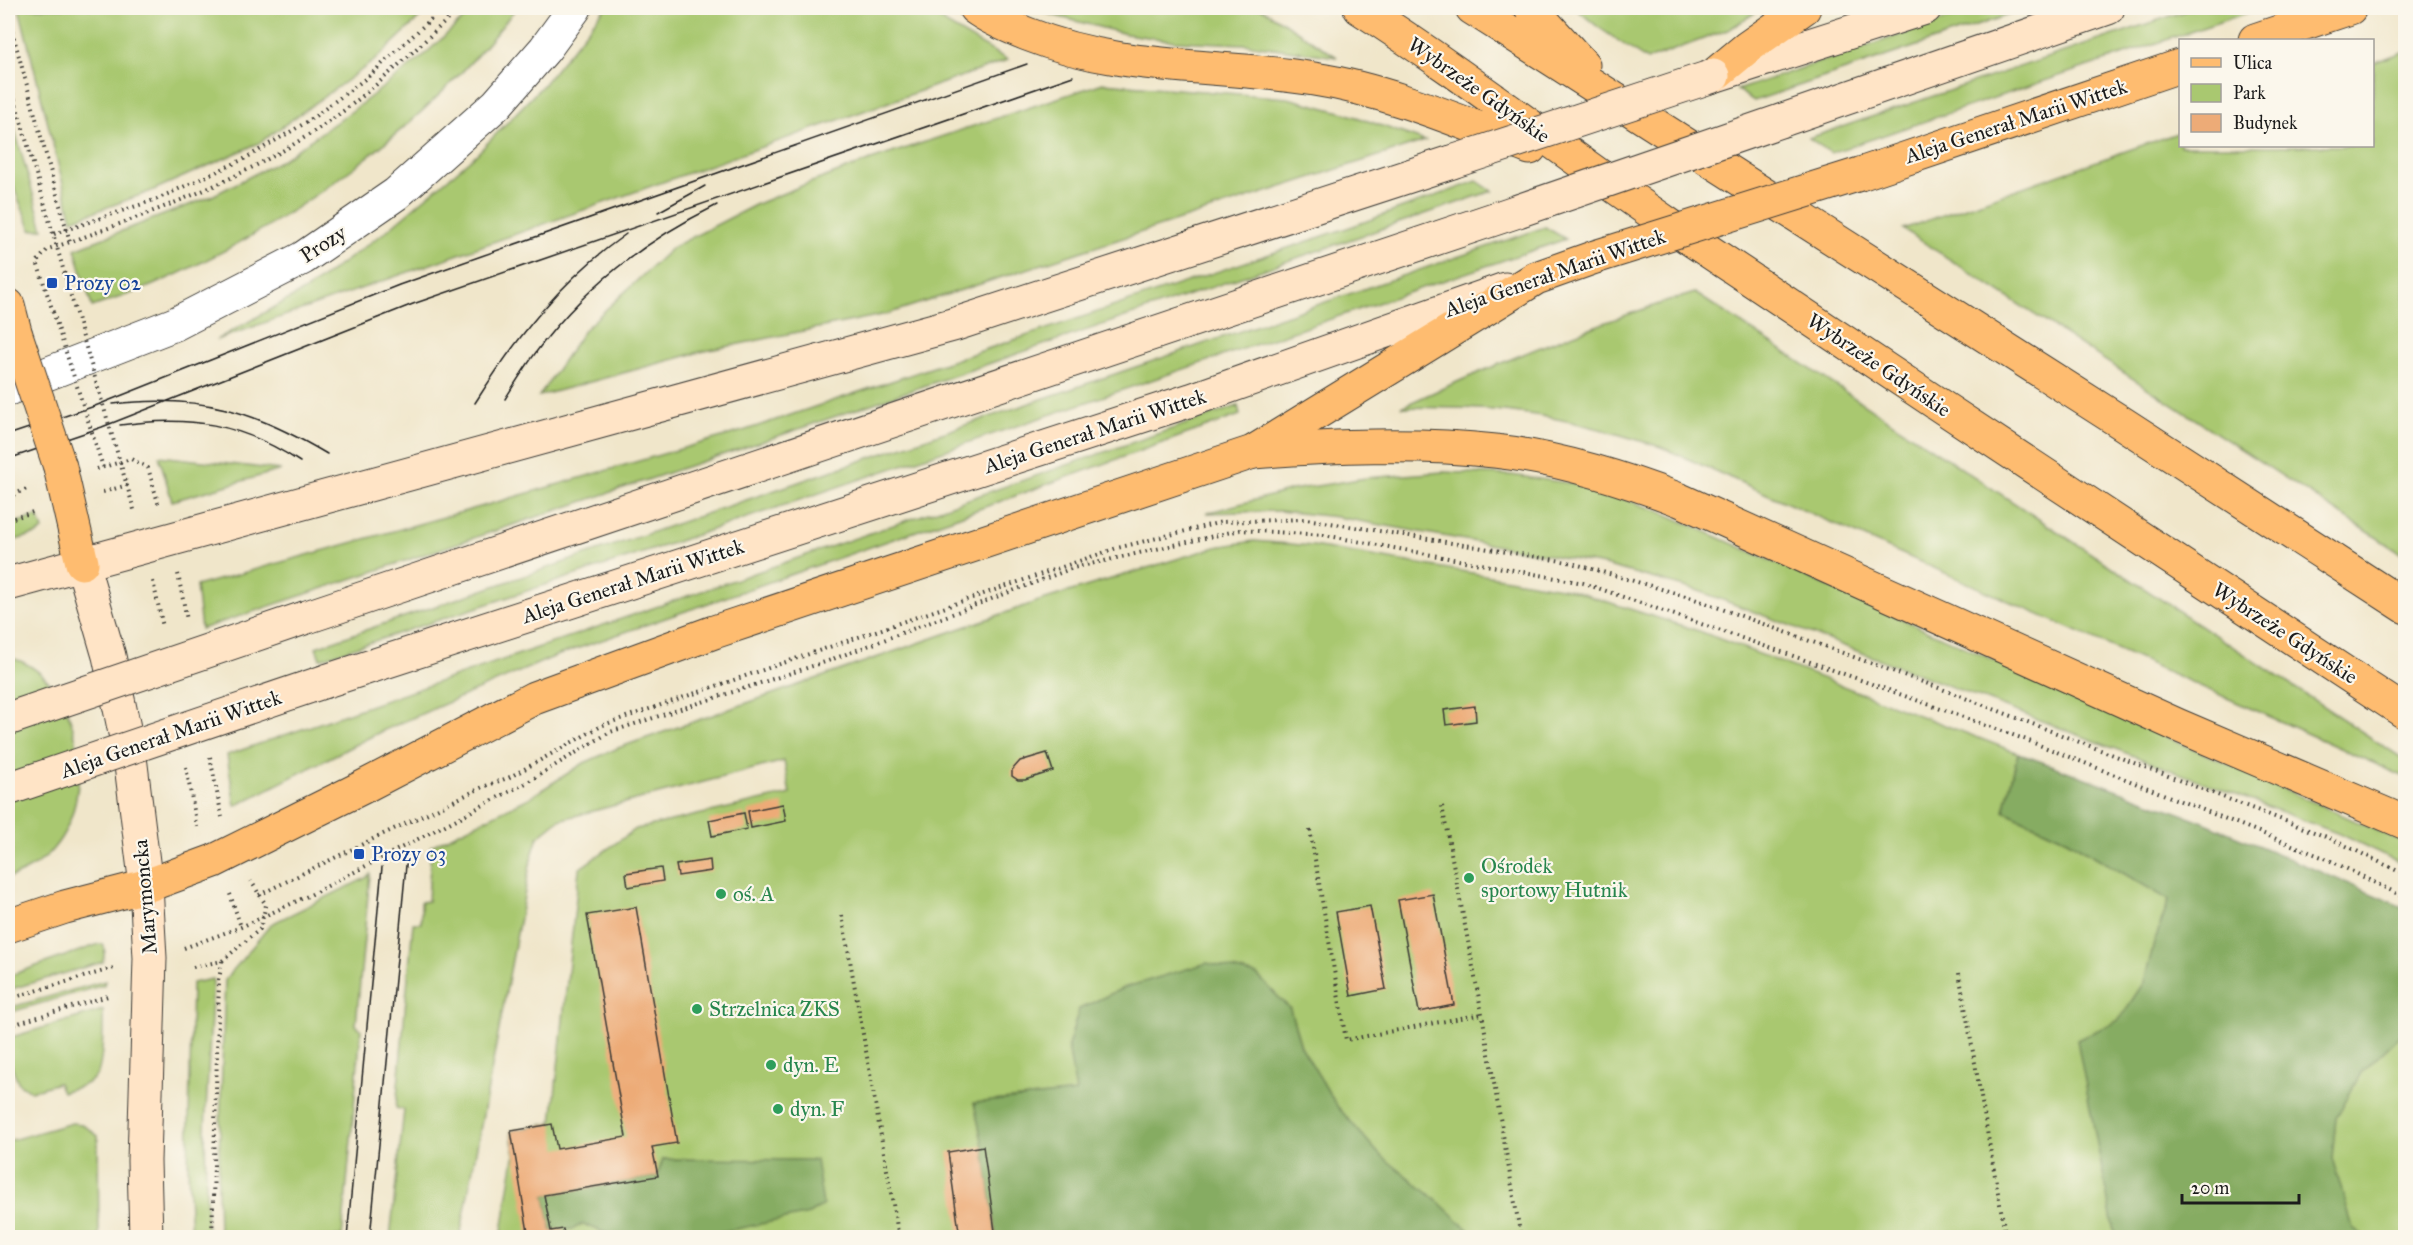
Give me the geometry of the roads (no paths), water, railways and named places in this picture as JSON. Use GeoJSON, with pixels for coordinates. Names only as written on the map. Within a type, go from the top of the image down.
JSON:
{"type":"FeatureCollection","features":[{"type":"Feature","properties":{"kind":"main road"},"geometry":{"type":"LineString","coordinates":[[975,8],[1024,33],[1052,44],[1089,53],[1161,66],[1210,68],[1315,79],[1353,88],[1427,109],[1593,172]]}},
{"type":"Feature","properties":{"kind":"main road","name":"Wybrzeże Gdyńskie"},"geometry":{"type":"LineString","coordinates":[[1360,8],[1486,92],[1593,172],[1842,341],[2406,713]]}},
{"type":"Feature","properties":{"kind":"main road"},"geometry":{"type":"LineString","coordinates":[[1472,8],[2112,416],[2406,607]]}},
{"type":"Feature","properties":{"kind":"main road"},"geometry":{"type":"LineString","coordinates":[[1531,8],[1615,99]]}},
{"type":"Feature","properties":{"kind":"main road"},"geometry":{"type":"LineString","coordinates":[[1713,76],[1748,47],[1804,8]]}},
{"type":"Feature","properties":{"kind":"main road"},"geometry":{"type":"LineString","coordinates":[[8,584],[956,324],[1925,8]]}},
{"type":"Feature","properties":{"kind":"main road"},"geometry":{"type":"LineString","coordinates":[[8,719],[1518,211],[2108,8]]}},
{"type":"Feature","properties":{"kind":"main road"},"geometry":{"type":"LineString","coordinates":[[2258,39],[2350,8]]}},
{"type":"Feature","properties":{"kind":"main road","name":"Aleja Generał Marii Wittek"},"geometry":{"type":"LineString","coordinates":[[8,789],[326,681],[1191,400],[1595,257],[1860,174],[2179,67]]}},
{"type":"Feature","properties":{"kind":"main road"},"geometry":{"type":"LineString","coordinates":[[8,926],[65,907],[146,886],[214,861],[534,698],[714,632],[1252,452],[1536,278]]}},
{"type":"Feature","properties":{"kind":"main road"},"geometry":{"type":"LineString","coordinates":[[11,318],[60,467],[82,562]]}},
{"type":"Feature","properties":{"kind":"main road"},"geometry":{"type":"LineString","coordinates":[[1252,452],[1330,446],[1495,451],[1582,467],[1623,480],[1680,500],[2177,725],[2406,823]]}},
{"type":"Feature","properties":{"kind":"main road","name":"Marymoncka"},"geometry":{"type":"LineString","coordinates":[[82,562],[109,656],[130,757],[146,886],[150,958],[144,1161],[146,1238]]}},
{"type":"Feature","properties":{"kind":"street","name":"Prozy"},"geometry":{"type":"LineString","coordinates":[[8,389],[175,324],[303,258],[396,194],[497,104],[545,49],[575,8]]}},
{"type":"Feature","properties":{"kind":"tram line"},"geometry":{"type":"LineString","coordinates":[[8,435],[95,406],[399,285],[1027,64]]}},
{"type":"Feature","properties":{"kind":"tram line"},"geometry":{"type":"LineString","coordinates":[[8,459],[102,427],[413,304],[1073,76]]}},
{"type":"Feature","properties":{"kind":"tram line"},"geometry":{"type":"LineString","coordinates":[[658,212],[705,186]]}},
{"type":"Feature","properties":{"kind":"tram line"},"geometry":{"type":"LineString","coordinates":[[505,399],[547,338],[603,279],[646,246],[717,205]]}},
{"type":"Feature","properties":{"kind":"tram line"},"geometry":{"type":"LineString","coordinates":[[475,403],[507,355],[542,311],[581,271],[626,234]]}},
{"type":"Feature","properties":{"kind":"tram line"},"geometry":{"type":"LineString","coordinates":[[113,404],[173,401],[225,409],[275,426],[327,454]]}},
{"type":"Feature","properties":{"kind":"tram line"},"geometry":{"type":"LineString","coordinates":[[120,425],[169,421],[214,425],[257,438],[300,462]]}},
{"type":"Feature","properties":{"kind":"tram line"},"geometry":{"type":"LineString","coordinates":[[370,1238],[407,855]]}},
{"type":"Feature","properties":{"kind":"tram line"},"geometry":{"type":"LineString","coordinates":[[347,1238],[382,867]]}},
{"type":"Feature","properties":{"kind":"place","name":"Prozy 02"},"geometry":{"type":"Point","coordinates":[52,283]}},
{"type":"Feature","properties":{"kind":"place","name":"Prozy 03"},"geometry":{"type":"Point","coordinates":[359,854]}},
{"type":"Feature","properties":{"kind":"place","name":"Ośrodek sportowy Hutnik"},"geometry":{"type":"Point","coordinates":[1469,878]}},
{"type":"Feature","properties":{"kind":"place","name":"oś. A"},"geometry":{"type":"Point","coordinates":[721,894]}},
{"type":"Feature","properties":{"kind":"place","name":"Strzelnica ZKS"},"geometry":{"type":"Point","coordinates":[697,1009]}},
{"type":"Feature","properties":{"kind":"place","name":"dyn. E"},"geometry":{"type":"Point","coordinates":[771,1065]}},
{"type":"Feature","properties":{"kind":"place","name":"dyn. F"},"geometry":{"type":"Point","coordinates":[778,1109]}}]}
